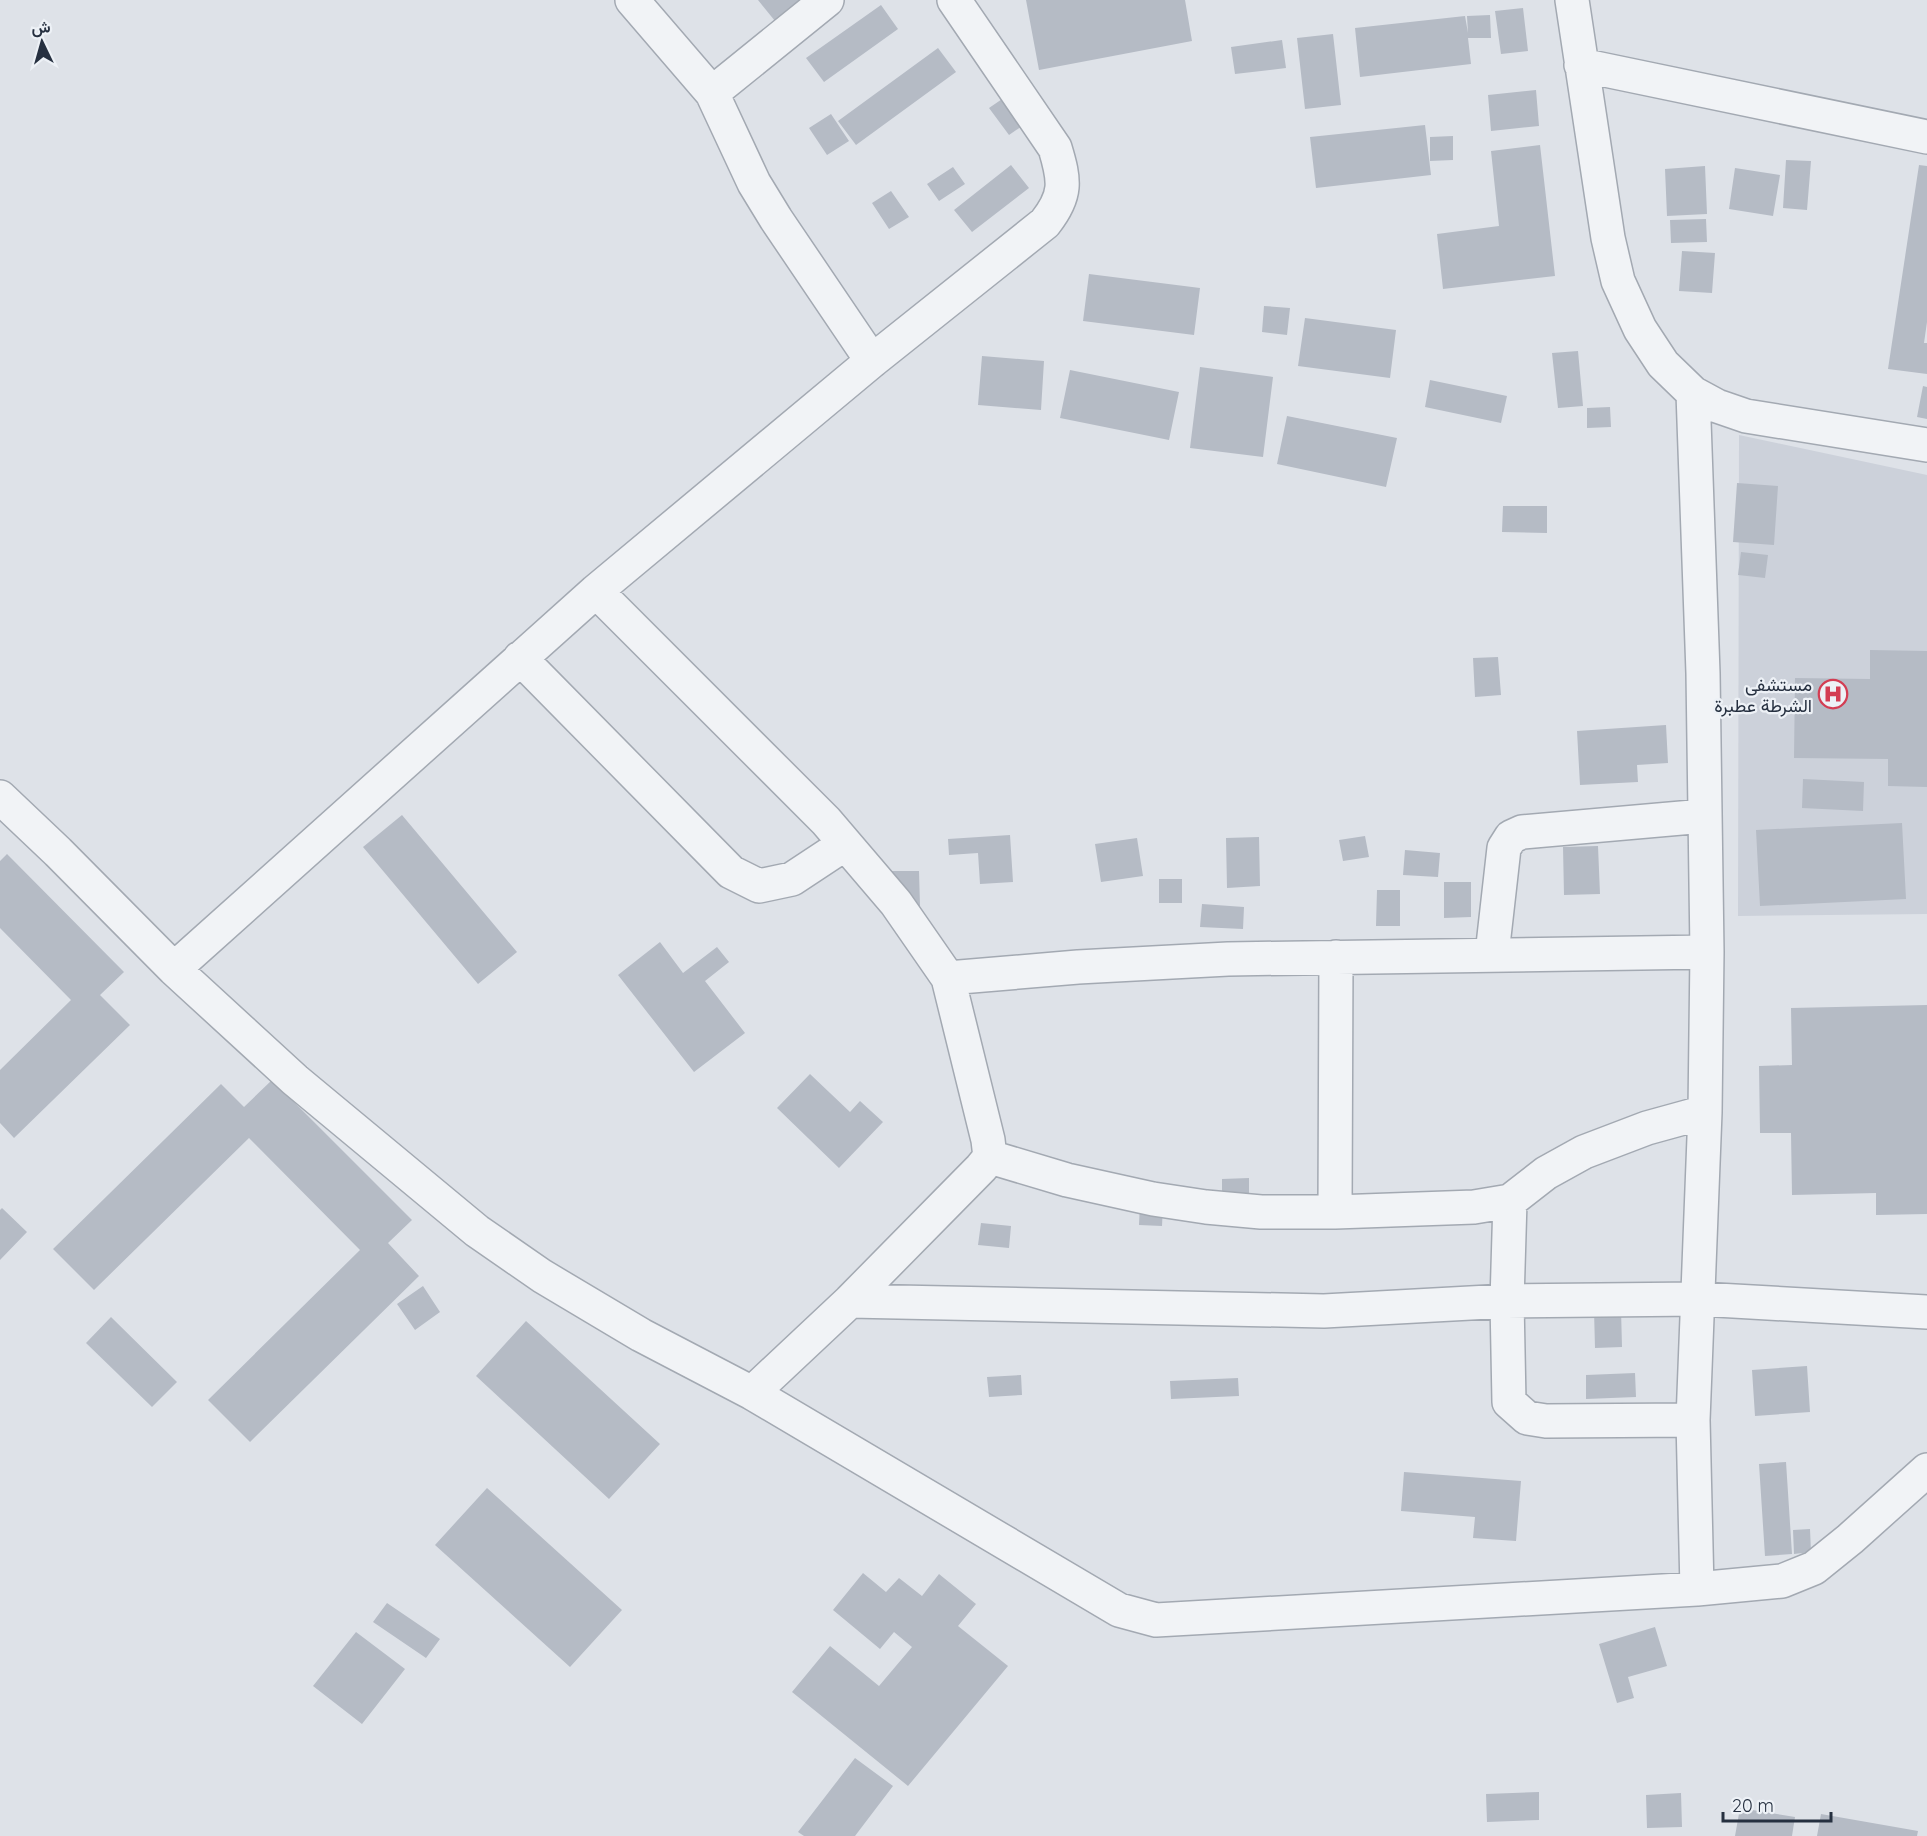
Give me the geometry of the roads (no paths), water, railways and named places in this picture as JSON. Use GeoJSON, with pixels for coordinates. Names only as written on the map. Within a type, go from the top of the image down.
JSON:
{"type":"FeatureCollection","features":[{"type":"Feature","properties":{"kind":"street"},"geometry":{"type":"LineString","coordinates":[[632,0],[712,93],[754,183],[872,361]]}},
{"type":"Feature","properties":{"kind":"street"},"geometry":{"type":"LineString","coordinates":[[712,93],[827,0]]}},
{"type":"Feature","properties":{"kind":"street"},"geometry":{"type":"LineString","coordinates":[[174,969],[596,591],[872,361],[1045,223],[1057,208],[1063,190],[1061,169],[1055,148],[954,0]]}},
{"type":"Feature","properties":{"kind":"street"},"geometry":{"type":"LineString","coordinates":[[1572,0],[1608,238],[1618,281],[1640,329],[1663,364],[1694,393],[1717,406],[1746,416],[1927,445]]}},
{"type":"Feature","properties":{"kind":"street"},"geometry":{"type":"LineString","coordinates":[[1581,65],[1927,137]]}},
{"type":"Feature","properties":{"kind":"street"},"geometry":{"type":"LineString","coordinates":[[1694,393],[1703,673],[1707,952],[1706,1112],[1693,1420],[1697,1589]]}},
{"type":"Feature","properties":{"kind":"street"},"geometry":{"type":"LineString","coordinates":[[596,591],[826,821],[896,903],[948,978],[984,1121],[990,1157],[981,1168],[850,1301],[752,1393]]}},
{"type":"Feature","properties":{"kind":"street"},"geometry":{"type":"LineString","coordinates":[[520,658],[731,872],[759,886],[792,879],[846,844]]}},
{"type":"Feature","properties":{"kind":"street"},"geometry":{"type":"LineString","coordinates":[[0,797],[174,969],[295,1080],[477,1231],[542,1276],[641,1335],[752,1393],[1119,1610],[1156,1620],[1697,1589],[1782,1581],[1814,1568],[1927,1470]]}},
{"type":"Feature","properties":{"kind":"street"},"geometry":{"type":"LineString","coordinates":[[1492,954],[1504,848],[1511,837],[1522,832],[1704,816]]}},
{"type":"Feature","properties":{"kind":"street"},"geometry":{"type":"LineString","coordinates":[[948,978],[1078,967],[1228,959],[1707,952]]}},
{"type":"Feature","properties":{"kind":"street"},"geometry":{"type":"LineString","coordinates":[[1335,1212],[1336,957]]}},
{"type":"Feature","properties":{"kind":"street"},"geometry":{"type":"LineString","coordinates":[[990,1157],[1067,1180],[1153,1199],[1261,1212],[1474,1207],[1510,1201],[1546,1173],[1584,1152],[1647,1128],[1706,1112]]}},
{"type":"Feature","properties":{"kind":"street"},"geometry":{"type":"LineString","coordinates":[[1510,1201],[1507,1300],[1509,1402],[1527,1418],[1546,1421],[1693,1420]]}},
{"type":"Feature","properties":{"kind":"street"},"geometry":{"type":"LineString","coordinates":[[850,1301],[1324,1311],[1507,1300],[1699,1299],[1927,1312]]}},
{"type":"Feature","properties":{"kind":"place","name":"مستشفى الشرطة عطبرة"},"geometry":{"type":"Point","coordinates":[1833,694]}}]}
